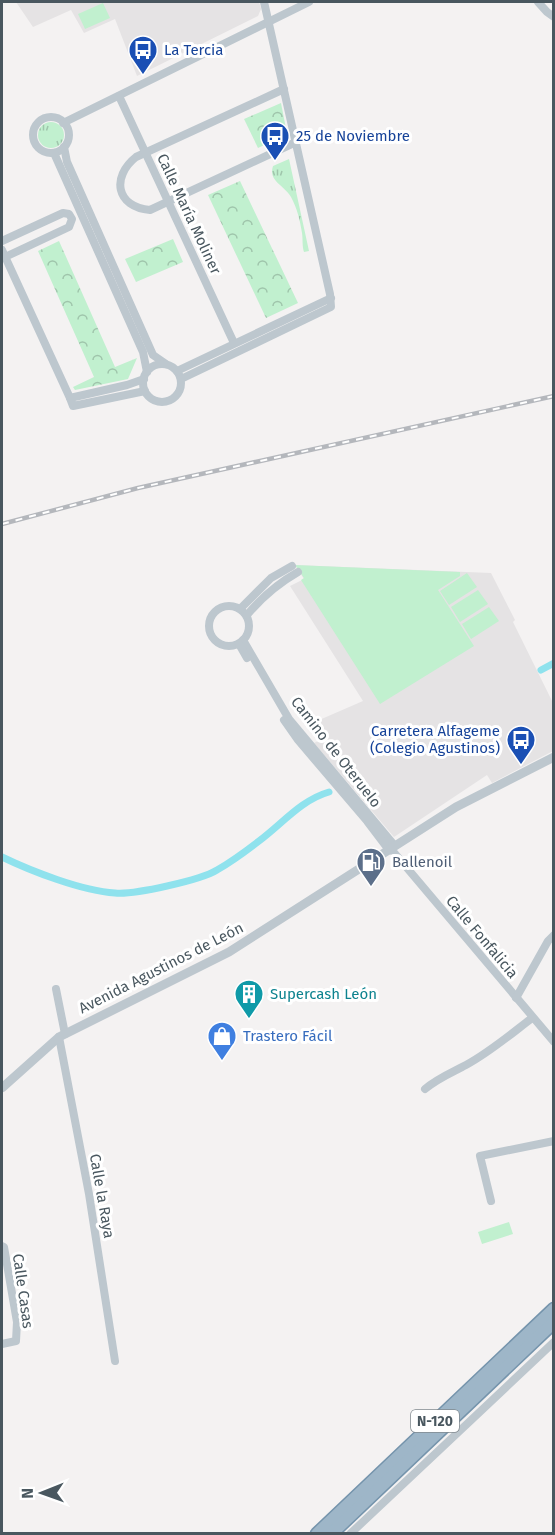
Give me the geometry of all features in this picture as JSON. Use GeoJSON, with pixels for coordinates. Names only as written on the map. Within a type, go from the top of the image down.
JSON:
{"type":"FeatureCollection","features":[{"type":"Feature","properties":{"kind":"highway","name":"N-120"},"geometry":{"type":"LineString","coordinates":[[316,1533],[554,1309]]}},
{"type":"Feature","properties":{"kind":"highway","name":"N-120"},"geometry":{"type":"LineString","coordinates":[[332,1533],[554,1322]]}},
{"type":"Feature","properties":{"kind":"street"},"geometry":{"type":"LineString","coordinates":[[181,379],[331,307],[331,298],[264,2]]}},
{"type":"Feature","properties":{"kind":"street"},"geometry":{"type":"LineString","coordinates":[[63,123],[268,20],[309,2]]}},
{"type":"Feature","properties":{"kind":"street"},"geometry":{"type":"LineString","coordinates":[[538,2],[554,17]]}},
{"type":"Feature","properties":{"kind":"street"},"geometry":{"type":"LineString","coordinates":[[284,88],[136,157],[123,170],[120,187],[124,197],[131,205],[150,210],[296,142]]}},
{"type":"Feature","properties":{"kind":"street","name":"Calle María Moliner"},"geometry":{"type":"LineString","coordinates":[[119,96],[234,343]]}},
{"type":"Feature","properties":{"kind":"street"},"geometry":{"type":"LineString","coordinates":[[54,153],[142,352],[145,391],[153,399],[165,401],[176,396],[181,379],[177,371],[153,355],[67,162],[64,147],[69,135],[63,123],[55,118],[44,119],[34,129],[33,140],[43,152],[54,153],[64,147]]}},
{"type":"Feature","properties":{"kind":"street"},"geometry":{"type":"LineString","coordinates":[[2,241],[63,213],[69,214],[72,219],[69,227],[3,254],[73,406],[145,391]]}},
{"type":"Feature","properties":{"kind":"street"},"geometry":{"type":"LineString","coordinates":[[177,371],[331,298]]}},
{"type":"Feature","properties":{"kind":"street"},"geometry":{"type":"LineString","coordinates":[[70,398],[127,385],[145,376],[155,365],[166,364]]}},
{"type":"Feature","properties":{"kind":"street"},"geometry":{"type":"LineString","coordinates":[[240,609],[271,578],[295,569],[260,598],[246,615]]}},
{"type":"Feature","properties":{"kind":"street"},"geometry":{"type":"LineString","coordinates":[[224,606],[240,609],[246,615],[249,624],[248,633],[241,642],[231,646],[222,645],[210,633],[211,617],[216,610],[224,606]]}},
{"type":"Feature","properties":{"kind":"street","name":"Camino de Oteruelo"},"geometry":{"type":"LineString","coordinates":[[241,642],[289,719],[392,848]]}},
{"type":"Feature","properties":{"kind":"street","name":"Avenida Agustinos de León"},"geometry":{"type":"LineString","coordinates":[[2,1088],[62,1035],[229,952],[468,800],[554,757]]}},
{"type":"Feature","properties":{"kind":"street","name":"Calle Fonfalicia"},"geometry":{"type":"LineString","coordinates":[[392,848],[554,1042]]}},
{"type":"Feature","properties":{"kind":"street"},"geometry":{"type":"LineString","coordinates":[[516,998],[548,941],[554,935]]}},
{"type":"Feature","properties":{"kind":"street","name":"Calle la Raya"},"geometry":{"type":"LineString","coordinates":[[56,989],[115,1361]]}},
{"type":"Feature","properties":{"kind":"street"},"geometry":{"type":"LineString","coordinates":[[425,1089],[438,1078],[466,1065],[495,1047],[532,1018]]}},
{"type":"Feature","properties":{"kind":"street"},"geometry":{"type":"LineString","coordinates":[[491,1201],[480,1156],[554,1141]]}},
{"type":"Feature","properties":{"kind":"street","name":"Calle Casas"},"geometry":{"type":"LineString","coordinates":[[2,1246],[17,1322],[16,1341],[2,1344]]}},
{"type":"Feature","properties":{"kind":"street"},"geometry":{"type":"LineString","coordinates":[[350,1533],[554,1342]]}},
{"type":"Feature","properties":{"kind":"shaded area"},"geometry":{"type":"Polygon","coordinates":[[[16,2],[259,2],[261,9],[258,16],[137,76],[115,19],[84,33],[71,10],[33,27],[16,2]]]}},
{"type":"Feature","properties":{"kind":"shaded area"},"geometry":{"type":"Polygon","coordinates":[[[295,565],[491,573],[553,703],[553,751],[492,783],[487,775],[394,837],[314,743],[320,740],[310,724],[363,701],[290,586],[304,579],[295,565]]]}},
{"type":"Feature","properties":{"kind":"green space"},"geometry":{"type":"Polygon","coordinates":[[[103,3],[110,18],[85,29],[78,14],[103,3]]]}},
{"type":"Feature","properties":{"kind":"green space"},"geometry":{"type":"Polygon","coordinates":[[[281,103],[287,134],[258,148],[244,119],[281,103]]]}},
{"type":"Feature","properties":{"kind":"green space"},"geometry":{"type":"Polygon","coordinates":[[[51,122],[60,126],[64,135],[60,144],[51,148],[42,144],[38,135],[42,126],[51,122]]]}},
{"type":"Feature","properties":{"kind":"green space"},"geometry":{"type":"Polygon","coordinates":[[[289,159],[309,251],[304,252],[295,205],[275,179],[272,171],[273,166],[289,159]]]}},
{"type":"Feature","properties":{"kind":"green space"},"geometry":{"type":"Polygon","coordinates":[[[240,181],[298,303],[266,318],[208,195],[240,181]]]}},
{"type":"Feature","properties":{"kind":"green space"},"geometry":{"type":"Polygon","coordinates":[[[173,239],[183,262],[136,282],[125,259],[173,239]]]}},
{"type":"Feature","properties":{"kind":"green space"},"geometry":{"type":"Polygon","coordinates":[[[59,241],[115,367],[137,358],[128,379],[75,390],[73,387],[94,377],[38,251],[59,241]]]}},
{"type":"Feature","properties":{"kind":"green space"},"geometry":{"type":"Polygon","coordinates":[[[295,565],[460,572],[460,576],[438,590],[474,646],[380,704],[301,580],[304,578],[295,565]]]}},
{"type":"Feature","properties":{"kind":"green space"},"geometry":{"type":"Polygon","coordinates":[[[467,573],[477,587],[449,605],[440,591],[467,573]]]}},
{"type":"Feature","properties":{"kind":"green space"},"geometry":{"type":"Polygon","coordinates":[[[478,590],[488,604],[460,622],[451,607],[478,590]]]}},
{"type":"Feature","properties":{"kind":"green space"},"geometry":{"type":"Polygon","coordinates":[[[489,607],[499,621],[471,639],[462,624],[489,607]]]}},
{"type":"Feature","properties":{"kind":"green space"},"geometry":{"type":"Polygon","coordinates":[[[509,1222],[513,1234],[482,1244],[478,1232],[509,1222]]]}},
{"type":"Feature","properties":{"kind":"waterway"},"geometry":{"type":"LineString","coordinates":[[541,670],[554,663]]}},
{"type":"Feature","properties":{"kind":"waterway"},"geometry":{"type":"LineString","coordinates":[[2,857],[42,874],[88,888],[115,893],[151,889],[197,878],[217,870],[254,845],[309,801],[329,792]]}},
{"type":"Feature","properties":{"kind":"railway"},"geometry":{"type":"LineString","coordinates":[[2,524],[138,488],[554,396]]}},
{"type":"Feature","properties":{"kind":"place","name":"La Tercia"},"geometry":{"type":"Point","coordinates":[143,76]}},
{"type":"Feature","properties":{"kind":"place","name":"25 de Noviembre"},"geometry":{"type":"Point","coordinates":[275,162]}},
{"type":"Feature","properties":{"kind":"place","name":"Carretera Alfageme (Colegio Agustinos)"},"geometry":{"type":"Point","coordinates":[521,766]}},
{"type":"Feature","properties":{"kind":"place","name":"Ballenoil"},"geometry":{"type":"Point","coordinates":[371,888]}},
{"type":"Feature","properties":{"kind":"place","name":"Supercash León"},"geometry":{"type":"Point","coordinates":[249,1020]}},
{"type":"Feature","properties":{"kind":"place","name":"Trastero Fácil"},"geometry":{"type":"Point","coordinates":[222,1062]}}]}
